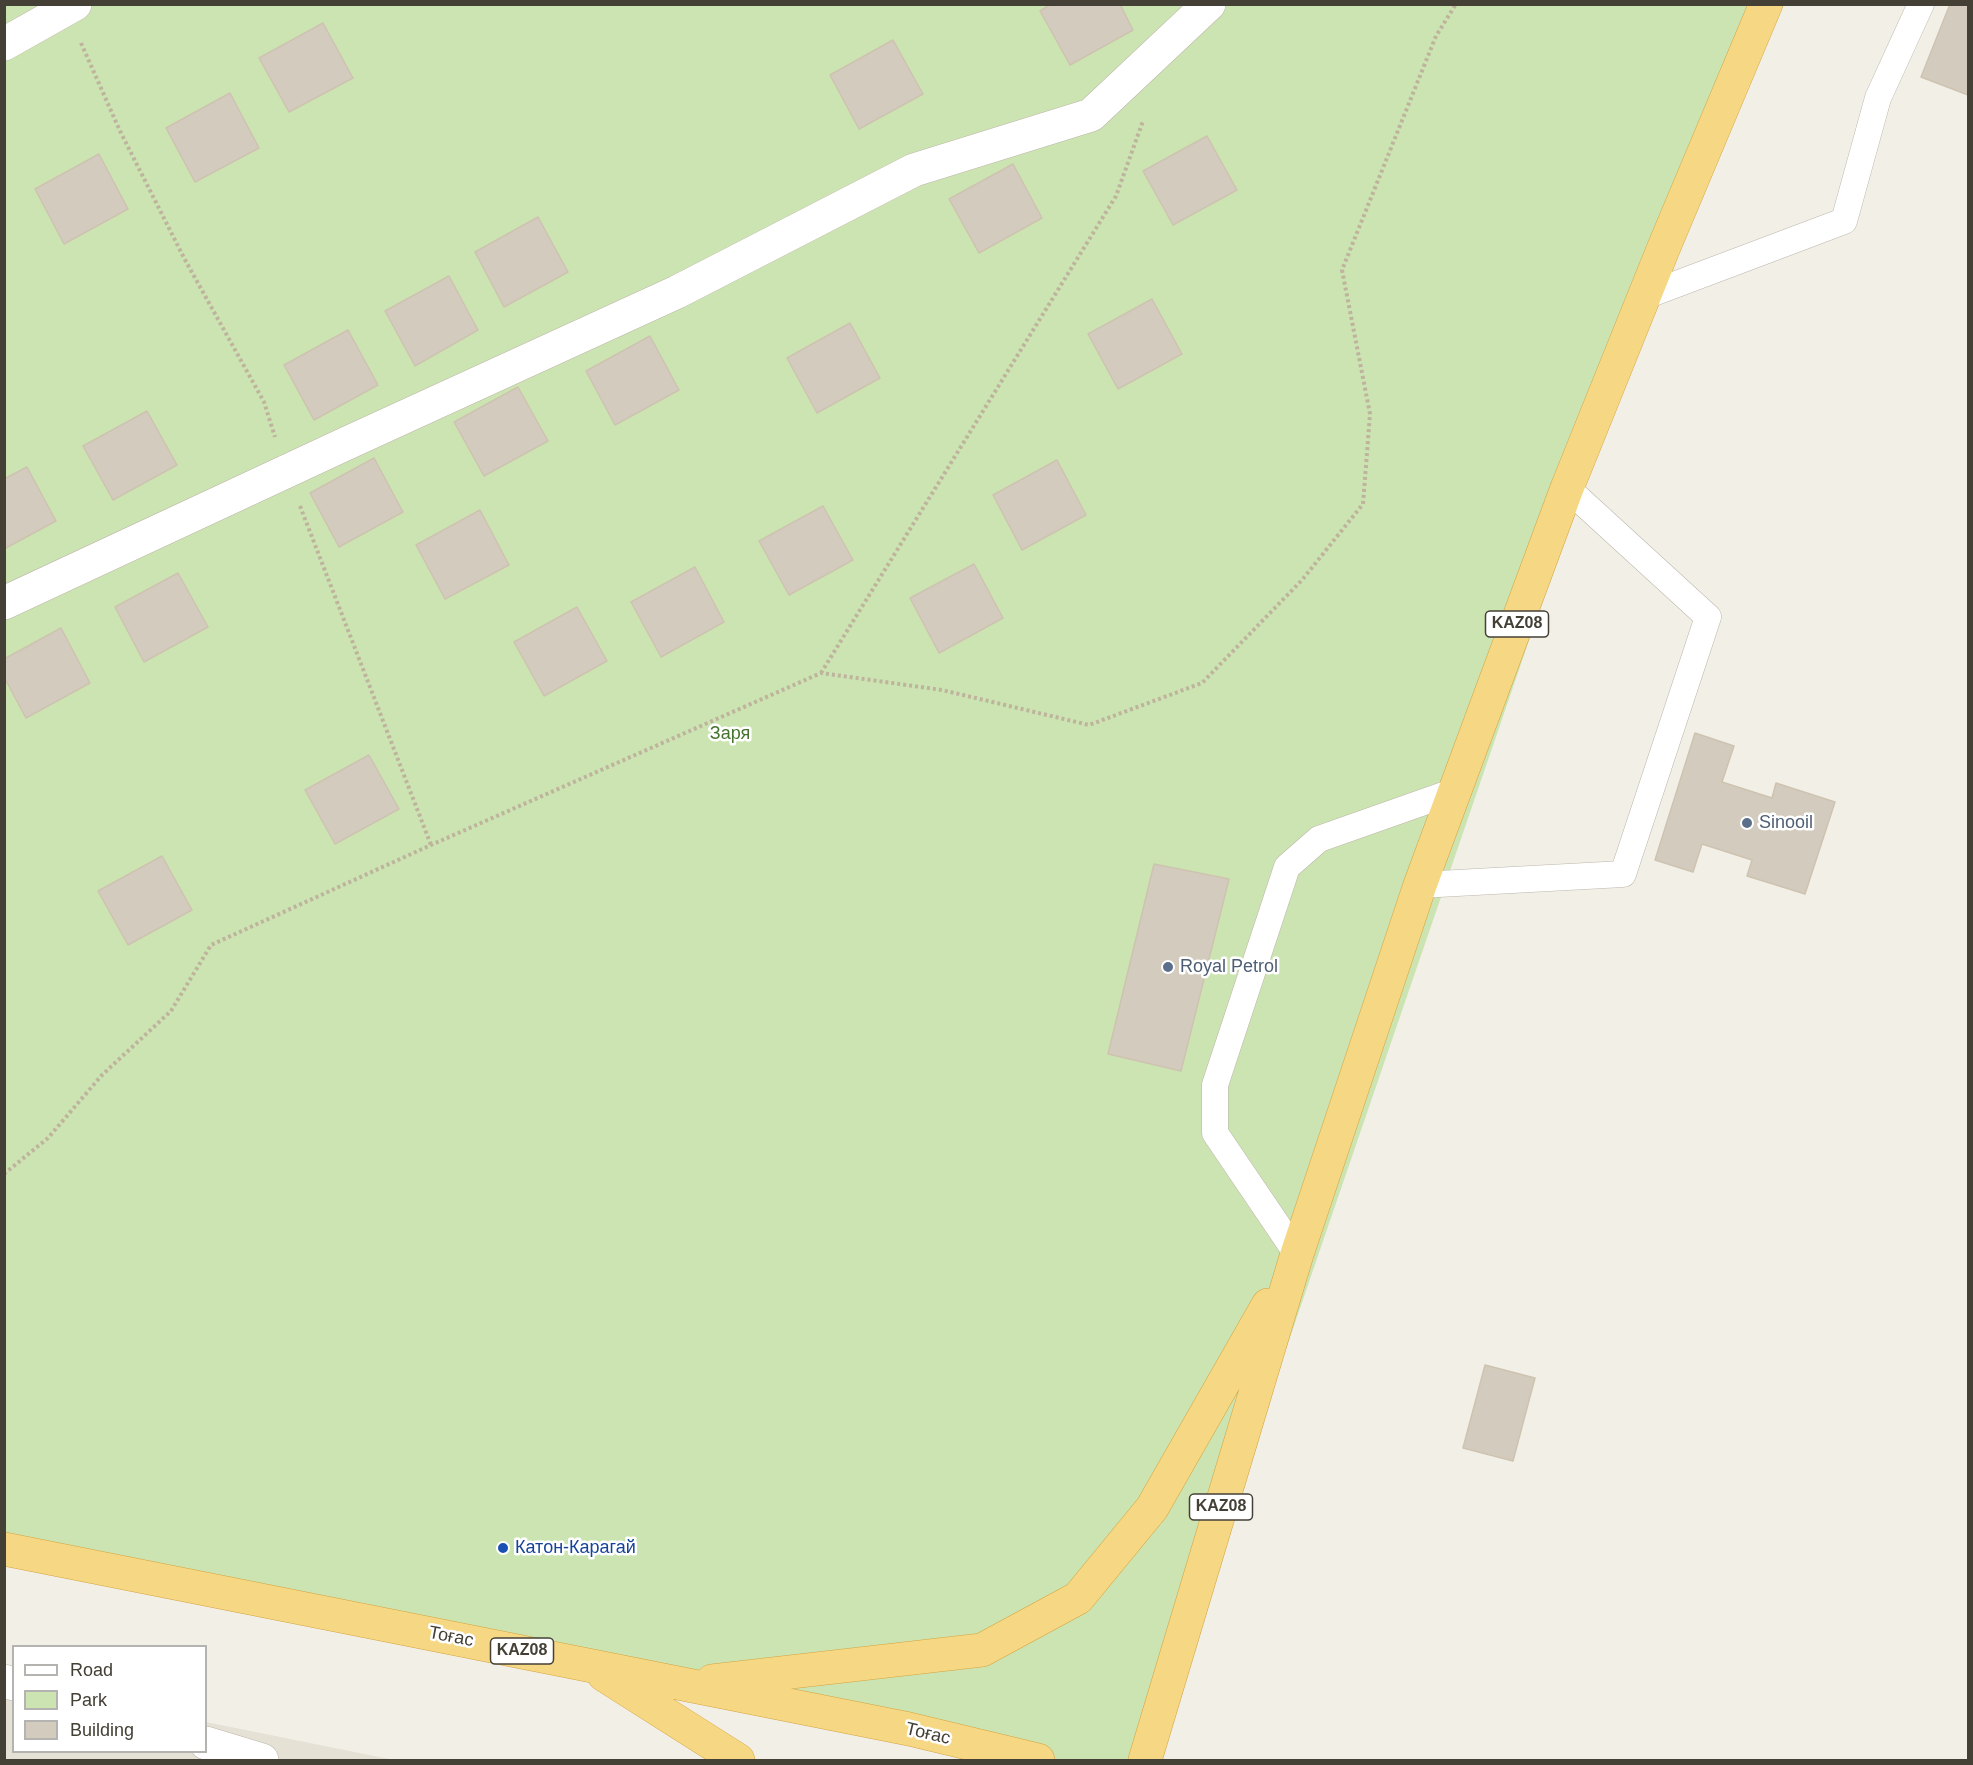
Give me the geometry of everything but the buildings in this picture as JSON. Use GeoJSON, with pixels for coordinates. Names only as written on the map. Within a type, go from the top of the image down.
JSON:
{"type":"FeatureCollection","features":[{"type":"Feature","properties":{"kind":"highway","name":"KAZ08"},"geometry":{"type":"LineString","coordinates":[[1144,1761],[1298,1254],[1420,885],[1567,488],[1766,4]]}},
{"type":"Feature","properties":{"kind":"highway"},"geometry":{"type":"LineString","coordinates":[[683,1684],[982,1650],[1078,1598],[1152,1508],[1298,1254]]}},
{"type":"Feature","properties":{"kind":"highway","name":"Тоғас"},"geometry":{"type":"LineString","coordinates":[[4,1549],[909,1729],[1038,1761]]}},
{"type":"Feature","properties":{"kind":"highway"},"geometry":{"type":"LineString","coordinates":[[587,1664],[738,1761]]}},
{"type":"Feature","properties":{"kind":"street"},"geometry":{"type":"LineString","coordinates":[[4,44],[75,4]]}},
{"type":"Feature","properties":{"kind":"street"},"geometry":{"type":"LineString","coordinates":[[4,603],[677,292],[914,170],[1091,115],[1209,4]]}},
{"type":"Feature","properties":{"kind":"street"},"geometry":{"type":"LineString","coordinates":[[207,1743],[262,1761]]}},
{"type":"Feature","properties":{"kind":"lane"},"geometry":{"type":"LineString","coordinates":[[1645,296],[1844,221],[1878,98],[1921,4]]}},
{"type":"Feature","properties":{"kind":"lane"},"geometry":{"type":"LineString","coordinates":[[1420,885],[1623,874],[1708,617],[1567,488]]}},
{"type":"Feature","properties":{"kind":"lane"},"geometry":{"type":"LineString","coordinates":[[1298,1254],[1215,1133],[1215,1085],[1287,867],[1319,839],[1455,791]]}},
{"type":"Feature","properties":{"kind":"path"},"geometry":{"type":"LineString","coordinates":[[4,1174],[48,1138],[102,1076],[171,1011],[211,945],[430,845],[821,673],[942,690],[1089,725],[1202,683],[1302,580],[1363,504],[1370,414],[1342,270],[1436,36],[1456,4]]}},
{"type":"Feature","properties":{"kind":"path"},"geometry":{"type":"LineString","coordinates":[[80,41],[120,131],[184,258],[264,402],[287,471],[430,845]]}},
{"type":"Feature","properties":{"kind":"path"},"geometry":{"type":"LineString","coordinates":[[821,673],[1116,196],[1143,118]]}},
{"type":"Feature","properties":{"kind":"shaded area"},"geometry":{"type":"Polygon","coordinates":[[[4,1680],[12,1682],[12,1753],[207,1753],[207,1722],[394,1760],[5,1760],[4,1680]]]}},
{"type":"Feature","properties":{"kind":"green space","name":"Заря"},"geometry":{"type":"Polygon","coordinates":[[[4,5],[1784,5],[1664,247],[1145,1760],[1029,1760],[5,1561],[4,5]]]}},
{"type":"Feature","properties":{"kind":"place","name":"Sinooil"},"geometry":{"type":"Point","coordinates":[1747,823]}},
{"type":"Feature","properties":{"kind":"place","name":"Royal Petrol"},"geometry":{"type":"Point","coordinates":[1168,967]}},
{"type":"Feature","properties":{"kind":"place","name":"Катон-Карагай"},"geometry":{"type":"Point","coordinates":[503,1548]}}]}
